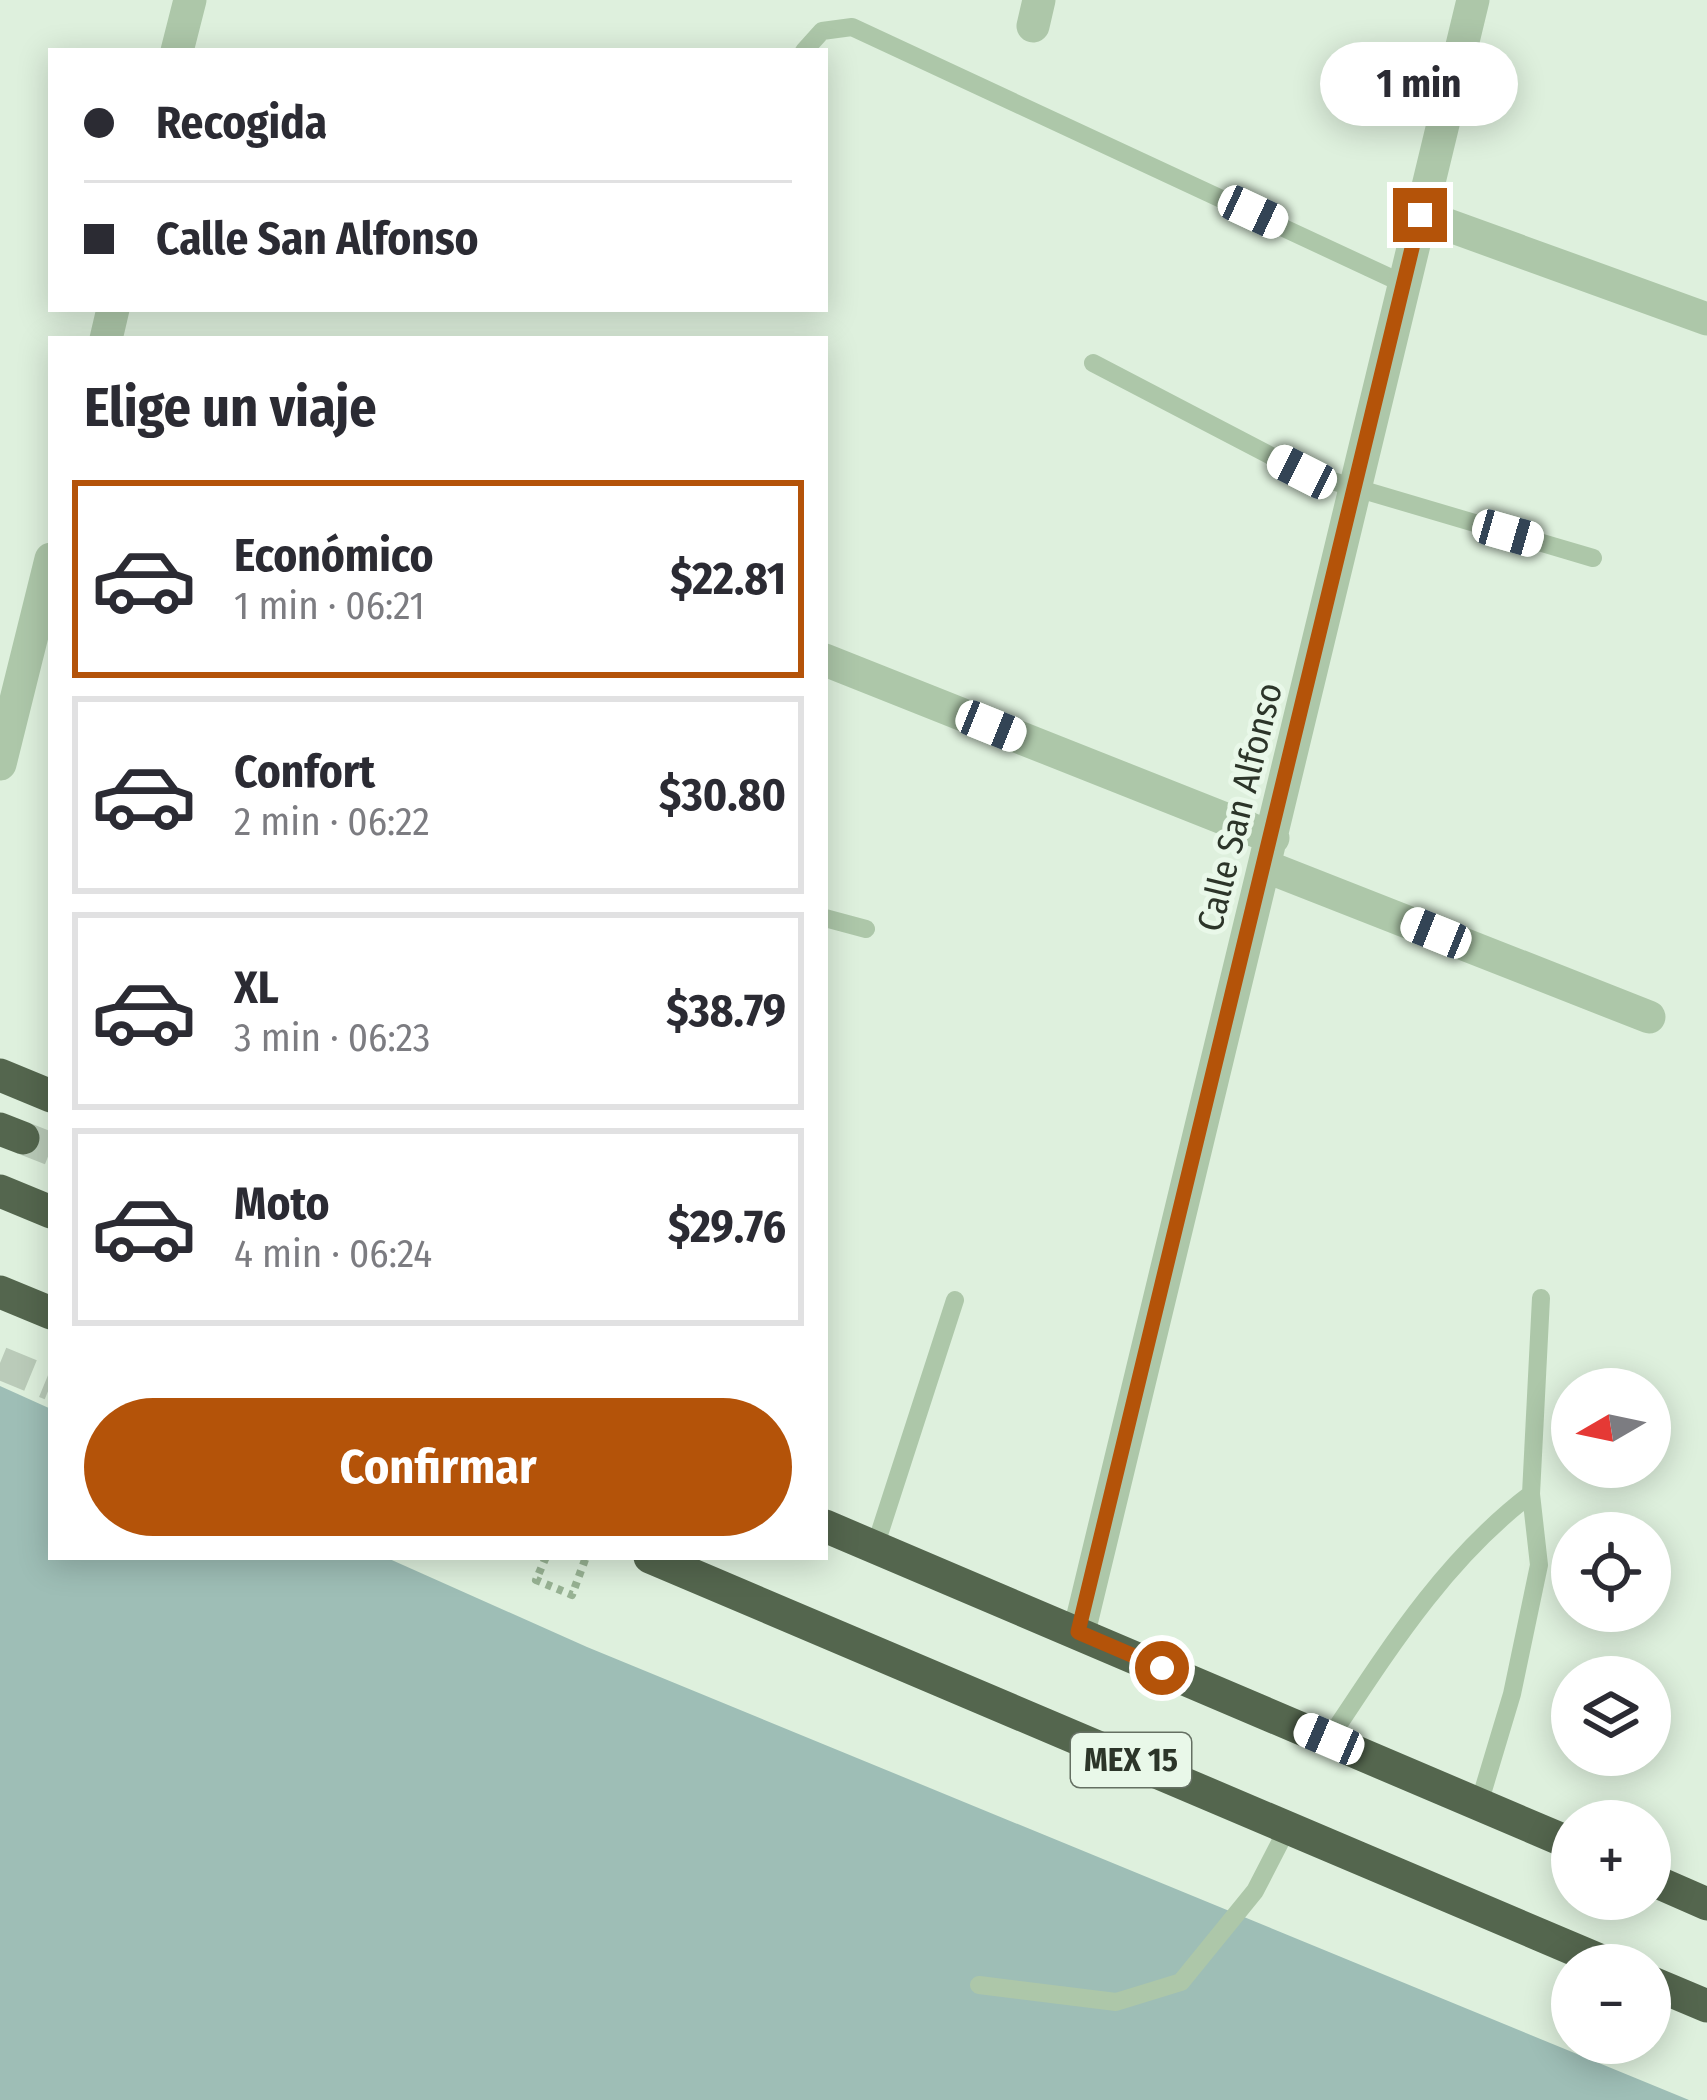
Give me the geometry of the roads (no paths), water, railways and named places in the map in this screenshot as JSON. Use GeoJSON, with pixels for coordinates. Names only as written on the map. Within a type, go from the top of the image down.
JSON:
{"type":"FeatureCollection","features":[{"type":"Feature","properties":{"kind":"highway"},"geometry":{"type":"LineString","coordinates":[[0,1075],[48,1095]]}},
{"type":"Feature","properties":{"kind":"highway"},"geometry":{"type":"LineString","coordinates":[[0,1191],[48,1211]]}},
{"type":"Feature","properties":{"kind":"highway"},"geometry":{"type":"LineString","coordinates":[[0,1292],[48,1312]]}},
{"type":"Feature","properties":{"kind":"highway","name":"MEX 15"},"geometry":{"type":"LineString","coordinates":[[828,1527],[1551,1835]]}},
{"type":"Feature","properties":{"kind":"highway","name":"MEX 15"},"geometry":{"type":"LineString","coordinates":[[657,1560],[1562,1944]]}},
{"type":"Feature","properties":{"kind":"highway"},"geometry":{"type":"LineString","coordinates":[[1671,1888],[1707,1904]]}},
{"type":"Feature","properties":{"kind":"highway"},"geometry":{"type":"LineString","coordinates":[[1671,1991],[1707,2006]]}},
{"type":"Feature","properties":{"kind":"street"},"geometry":{"type":"LineString","coordinates":[[178,48],[190,0]]}},
{"type":"Feature","properties":{"kind":"street","name":"Calle San Alfonso"},"geometry":{"type":"LineString","coordinates":[[1078,1632],[1473,0]]}},
{"type":"Feature","properties":{"kind":"street"},"geometry":{"type":"LineString","coordinates":[[1420,215],[1707,319]]}},
{"type":"Feature","properties":{"kind":"street"},"geometry":{"type":"LineString","coordinates":[[0,764],[48,571]]}},
{"type":"Feature","properties":{"kind":"street"},"geometry":{"type":"LineString","coordinates":[[828,661],[1648,1017]]}},
{"type":"Feature","properties":{"kind":"lane"},"geometry":{"type":"LineString","coordinates":[[807,48],[822,31],[852,27],[1404,284]]}},
{"type":"Feature","properties":{"kind":"lane"},"geometry":{"type":"LineString","coordinates":[[1093,363],[1302,472],[1593,558]]}},
{"type":"Feature","properties":{"kind":"lane"},"geometry":{"type":"LineString","coordinates":[[828,919],[866,929]]}},
{"type":"Feature","properties":{"kind":"lane"},"geometry":{"type":"LineString","coordinates":[[1479,1804],[1512,1694],[1539,1565],[1531,1494],[1541,1298]]}},
{"type":"Feature","properties":{"kind":"lane"},"geometry":{"type":"LineString","coordinates":[[875,1546],[955,1300]]}},
{"type":"Feature","properties":{"kind":"lane"},"geometry":{"type":"LineString","coordinates":[[1329,1739],[1427,1596],[1495,1522],[1531,1494]]}},
{"type":"Feature","properties":{"kind":"lane"},"geometry":{"type":"LineString","coordinates":[[979,1985],[1116,2002],[1181,1982],[1255,1891],[1288,1827]]}},
{"type":"Feature","properties":{"kind":"tunnel"},"geometry":{"type":"LineString","coordinates":[[23,1138],[48,1148]]}},
{"type":"Feature","properties":{"kind":"tunnel"},"geometry":{"type":"LineString","coordinates":[[0,1363],[48,1383]]}}]}
